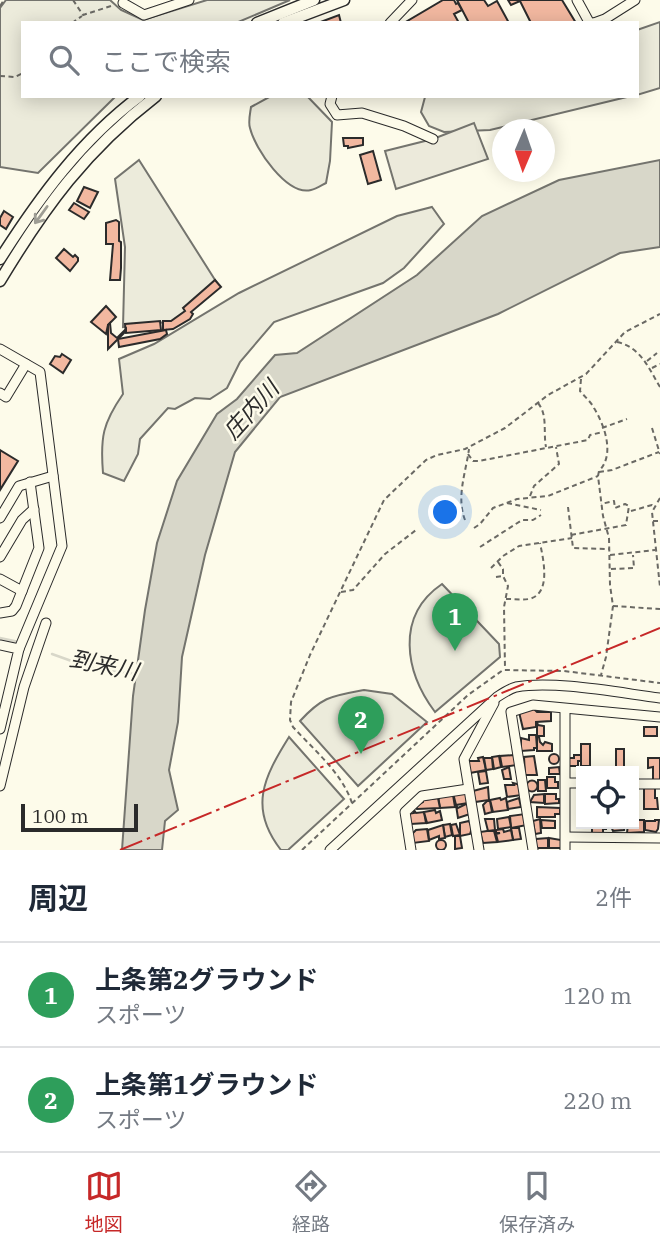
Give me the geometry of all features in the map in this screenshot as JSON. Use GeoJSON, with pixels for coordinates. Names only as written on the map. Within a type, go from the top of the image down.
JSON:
{"type":"FeatureCollection","features":[{"type":"Feature","properties":{"kind":"main road"},"geometry":{"type":"LineString","coordinates":[[262,21],[314,0]]}},
{"type":"Feature","properties":{"kind":"main road"},"geometry":{"type":"LineString","coordinates":[[289,21],[345,0]]}},
{"type":"Feature","properties":{"kind":"main road"},"geometry":{"type":"LineString","coordinates":[[0,259],[27,216],[58,175],[87,142],[138,98]]}},
{"type":"Feature","properties":{"kind":"main road"},"geometry":{"type":"LineString","coordinates":[[0,281],[33,226],[68,179],[128,117],[153,98]]}},
{"type":"Feature","properties":{"kind":"street"},"geometry":{"type":"LineString","coordinates":[[124,4],[144,15],[189,0]]}},
{"type":"Feature","properties":{"kind":"street"},"geometry":{"type":"LineString","coordinates":[[392,21],[412,0]]}},
{"type":"Feature","properties":{"kind":"street"},"geometry":{"type":"LineString","coordinates":[[577,0],[588,21]]}},
{"type":"Feature","properties":{"kind":"street"},"geometry":{"type":"LineString","coordinates":[[600,21],[635,0]]}},
{"type":"Feature","properties":{"kind":"street"},"geometry":{"type":"LineString","coordinates":[[332,98],[330,104],[337,115],[362,113],[404,126],[433,139]]}},
{"type":"Feature","properties":{"kind":"street"},"geometry":{"type":"LineString","coordinates":[[0,348],[40,372],[62,546],[19,649],[0,729]]}},
{"type":"Feature","properties":{"kind":"street"},"geometry":{"type":"LineString","coordinates":[[0,393],[6,397],[26,364]]}},
{"type":"Feature","properties":{"kind":"street"},"geometry":{"type":"LineString","coordinates":[[0,519],[19,486],[54,475]]}},
{"type":"Feature","properties":{"kind":"street"},"geometry":{"type":"LineString","coordinates":[[0,613],[12,611],[39,548],[30,482]]}},
{"type":"Feature","properties":{"kind":"street"},"geometry":{"type":"LineString","coordinates":[[0,556],[22,520],[34,509]]}},
{"type":"Feature","properties":{"kind":"street"},"geometry":{"type":"LineString","coordinates":[[0,579],[22,591]]}},
{"type":"Feature","properties":{"kind":"street"},"geometry":{"type":"LineString","coordinates":[[0,786],[46,622]]}},
{"type":"Feature","properties":{"kind":"street"},"geometry":{"type":"LineString","coordinates":[[0,645],[19,649]]}},
{"type":"Feature","properties":{"kind":"street"},"geometry":{"type":"LineString","coordinates":[[330,850],[497,697],[515,687],[587,689],[660,698]]}},
{"type":"Feature","properties":{"kind":"street"},"geometry":{"type":"LineString","coordinates":[[479,850],[464,759],[497,697]]}},
{"type":"Feature","properties":{"kind":"street"},"geometry":{"type":"LineString","coordinates":[[533,850],[511,712],[533,705],[660,717]]}},
{"type":"Feature","properties":{"kind":"street"},"geometry":{"type":"LineString","coordinates":[[565,710],[565,850]]}},
{"type":"Feature","properties":{"kind":"street"},"geometry":{"type":"LineString","coordinates":[[566,783],[576,783]]}},
{"type":"Feature","properties":{"kind":"street"},"geometry":{"type":"LineString","coordinates":[[639,784],[660,784]]}},
{"type":"Feature","properties":{"kind":"street"},"geometry":{"type":"LineString","coordinates":[[411,850],[405,812],[422,796],[468,789]]}},
{"type":"Feature","properties":{"kind":"street"},"geometry":{"type":"LineString","coordinates":[[566,837],[660,838]]}},
{"type":"Feature","properties":{"kind":"path"},"geometry":{"type":"LineString","coordinates":[[0,6],[4,0]]}},
{"type":"Feature","properties":{"kind":"path"},"geometry":{"type":"LineString","coordinates":[[73,0],[83,15]]}},
{"type":"Feature","properties":{"kind":"path"},"geometry":{"type":"LineString","coordinates":[[75,21],[83,15],[111,6]]}},
{"type":"Feature","properties":{"kind":"path"},"geometry":{"type":"LineString","coordinates":[[0,76],[15,77],[21,74]]}},
{"type":"Feature","properties":{"kind":"path"},"geometry":{"type":"LineString","coordinates":[[302,850],[352,803],[348,791],[336,774],[293,727],[290,720],[294,694],[339,592],[384,500],[431,457],[469,447],[505,428],[538,402],[581,377],[632,328],[659,316]]}},
{"type":"Feature","properties":{"kind":"path"},"geometry":{"type":"LineString","coordinates":[[616,342],[627,344],[646,362],[660,387]]}},
{"type":"Feature","properties":{"kind":"path"},"geometry":{"type":"LineString","coordinates":[[646,362],[657,353]]}},
{"type":"Feature","properties":{"kind":"path"},"geometry":{"type":"LineString","coordinates":[[650,369],[660,364]]}},
{"type":"Feature","properties":{"kind":"path"},"geometry":{"type":"LineString","coordinates":[[581,377],[580,391],[594,407],[608,451],[605,465],[599,474],[601,504],[610,549],[613,606],[606,657],[600,676]]}},
{"type":"Feature","properties":{"kind":"path"},"geometry":{"type":"LineString","coordinates":[[538,402],[544,411],[543,425],[547,448]]}},
{"type":"Feature","properties":{"kind":"path"},"geometry":{"type":"LineString","coordinates":[[468,454],[475,462],[588,440],[590,435],[627,419]]}},
{"type":"Feature","properties":{"kind":"path"},"geometry":{"type":"LineString","coordinates":[[474,528],[493,508],[530,497],[548,496],[599,474],[660,453],[652,428]]}},
{"type":"Feature","properties":{"kind":"path"},"geometry":{"type":"LineString","coordinates":[[654,437],[660,436]]}},
{"type":"Feature","properties":{"kind":"path"},"geometry":{"type":"LineString","coordinates":[[530,497],[534,486],[559,464],[555,446]]}},
{"type":"Feature","properties":{"kind":"path"},"geometry":{"type":"LineString","coordinates":[[465,520],[461,493],[469,447]]}},
{"type":"Feature","properties":{"kind":"path"},"geometry":{"type":"LineString","coordinates":[[660,498],[654,508],[652,521],[660,587]]}},
{"type":"Feature","properties":{"kind":"path"},"geometry":{"type":"LineString","coordinates":[[491,568],[519,546],[626,525],[629,511],[627,505],[615,508],[614,501],[601,504]]}},
{"type":"Feature","properties":{"kind":"path"},"geometry":{"type":"LineString","coordinates":[[506,503],[541,510]]}},
{"type":"Feature","properties":{"kind":"path"},"geometry":{"type":"LineString","coordinates":[[629,511],[652,505],[654,508]]}},
{"type":"Feature","properties":{"kind":"path"},"geometry":{"type":"LineString","coordinates":[[568,507],[573,548],[610,549]]}},
{"type":"Feature","properties":{"kind":"path"},"geometry":{"type":"LineString","coordinates":[[480,547],[516,523],[525,519],[533,520],[541,515]]}},
{"type":"Feature","properties":{"kind":"path"},"geometry":{"type":"LineString","coordinates":[[652,521],[660,521]]}},
{"type":"Feature","properties":{"kind":"path"},"geometry":{"type":"LineString","coordinates":[[339,592],[353,590],[384,554],[416,530]]}},
{"type":"Feature","properties":{"kind":"path"},"geometry":{"type":"LineString","coordinates":[[505,600],[528,599],[536,595],[541,587],[545,568],[540,543]]}},
{"type":"Feature","properties":{"kind":"path"},"geometry":{"type":"LineString","coordinates":[[610,555],[656,549]]}},
{"type":"Feature","properties":{"kind":"path"},"geometry":{"type":"LineString","coordinates":[[610,569],[634,568],[632,553]]}},
{"type":"Feature","properties":{"kind":"path"},"geometry":{"type":"LineString","coordinates":[[498,562],[508,586],[505,600],[505,670]]}},
{"type":"Feature","properties":{"kind":"path"},"geometry":{"type":"LineString","coordinates":[[496,577],[503,576]]}},
{"type":"Feature","properties":{"kind":"path"},"geometry":{"type":"LineString","coordinates":[[613,606],[660,609]]}},
{"type":"Feature","properties":{"kind":"shaded area"},"geometry":{"type":"Polygon","coordinates":[[[6,0],[110,0],[121,10],[143,20],[207,0],[290,0],[241,21],[21,21],[21,98],[114,98],[38,173],[0,167],[0,8],[6,0]]]}},
{"type":"Feature","properties":{"kind":"shaded area"},"geometry":{"type":"Polygon","coordinates":[[[660,22],[660,88],[639,94],[639,29],[660,22]]]}},
{"type":"Feature","properties":{"kind":"shaded area"},"geometry":{"type":"Polygon","coordinates":[[[267,98],[309,98],[332,122],[326,183],[313,189],[302,190],[282,179],[253,137],[249,126],[251,107],[267,98]]]}},
{"type":"Feature","properties":{"kind":"shaded area"},"geometry":{"type":"Polygon","coordinates":[[[425,98],[623,98],[536,119],[492,119],[490,130],[444,132],[429,126],[421,112],[425,98]]]}},
{"type":"Feature","properties":{"kind":"shaded area"},"geometry":{"type":"Polygon","coordinates":[[[474,123],[488,159],[396,189],[385,151],[433,139],[474,123]]]}},
{"type":"Feature","properties":{"kind":"shaded area"},"geometry":{"type":"Polygon","coordinates":[[[139,160],[217,283],[175,321],[123,327],[125,247],[115,179],[139,160]]]}},
{"type":"Feature","properties":{"kind":"shaded area"},"geometry":{"type":"Polygon","coordinates":[[[432,207],[444,224],[404,268],[383,283],[274,322],[240,362],[227,388],[210,399],[195,398],[175,409],[168,408],[140,439],[138,454],[124,481],[103,473],[104,431],[123,394],[119,359],[154,344],[239,293],[397,216],[432,207]]]}},
{"type":"Feature","properties":{"kind":"shaded area"},"geometry":{"type":"Polygon","coordinates":[[[442,584],[499,644],[500,657],[435,712],[417,680],[410,645],[411,628],[417,612],[427,597],[442,584]]]}},
{"type":"Feature","properties":{"kind":"shaded area"},"geometry":{"type":"Polygon","coordinates":[[[364,690],[392,694],[427,722],[358,786],[300,721],[315,706],[329,698],[364,690]]]}},
{"type":"Feature","properties":{"kind":"shaded area"},"geometry":{"type":"Polygon","coordinates":[[[289,737],[344,799],[288,850],[281,850],[271,835],[262,806],[267,779],[289,737]]]}},
{"type":"Feature","properties":{"kind":"water","name":"庄内川"},"geometry":{"type":"Polygon","coordinates":[[[660,160],[660,247],[620,253],[498,314],[280,397],[235,452],[205,555],[182,657],[178,722],[169,770],[178,810],[165,821],[162,850],[122,850],[133,696],[157,543],[177,481],[217,414],[237,399],[275,355],[297,353],[417,275],[482,216],[559,180],[660,160]]]}},
{"type":"Feature","properties":{"kind":"building"},"geometry":{"type":"Polygon","coordinates":[[[443,0],[454,0],[462,10],[454,14],[458,21],[407,21],[443,0]]]}},
{"type":"Feature","properties":{"kind":"building"},"geometry":{"type":"Polygon","coordinates":[[[457,0],[484,0],[488,6],[497,1],[508,21],[468,21],[457,0]]]}},
{"type":"Feature","properties":{"kind":"building"},"geometry":{"type":"Polygon","coordinates":[[[508,0],[562,0],[575,21],[530,21],[520,1],[511,5],[508,0]]]}},
{"type":"Feature","properties":{"kind":"building"},"geometry":{"type":"Polygon","coordinates":[[[339,15],[340,21],[323,21],[339,15]]]}},
{"type":"Feature","properties":{"kind":"building"},"geometry":{"type":"Polygon","coordinates":[[[343,138],[363,138],[363,145],[348,148],[344,146],[343,138]]]}},
{"type":"Feature","properties":{"kind":"building"},"geometry":{"type":"Polygon","coordinates":[[[373,151],[381,180],[368,184],[360,155],[373,151]]]}},
{"type":"Feature","properties":{"kind":"building"},"geometry":{"type":"Polygon","coordinates":[[[84,187],[98,192],[90,208],[77,201],[84,187]]]}},
{"type":"Feature","properties":{"kind":"building"},"geometry":{"type":"Polygon","coordinates":[[[74,203],[89,212],[84,219],[69,210],[74,203]]]}},
{"type":"Feature","properties":{"kind":"building"},"geometry":{"type":"Polygon","coordinates":[[[4,211],[13,217],[6,229],[0,225],[4,211]]]}},
{"type":"Feature","properties":{"kind":"building"},"geometry":{"type":"Polygon","coordinates":[[[116,220],[119,222],[121,242],[120,280],[110,280],[113,244],[106,244],[106,223],[116,220]]]}},
{"type":"Feature","properties":{"kind":"building"},"geometry":{"type":"Polygon","coordinates":[[[64,249],[78,258],[70,271],[56,258],[64,249]]]}},
{"type":"Feature","properties":{"kind":"building"},"geometry":{"type":"Polygon","coordinates":[[[215,280],[221,287],[191,312],[193,314],[190,319],[173,329],[163,330],[163,321],[171,321],[185,311],[183,308],[215,280]]]}},
{"type":"Feature","properties":{"kind":"building"},"geometry":{"type":"Polygon","coordinates":[[[106,306],[116,317],[108,325],[106,334],[91,322],[106,306]]]}},
{"type":"Feature","properties":{"kind":"building"},"geometry":{"type":"Polygon","coordinates":[[[160,321],[161,330],[126,333],[125,324],[160,321]]]}},
{"type":"Feature","properties":{"kind":"building"},"geometry":{"type":"Polygon","coordinates":[[[110,323],[111,333],[117,338],[126,331],[108,349],[108,325],[110,323]]]}},
{"type":"Feature","properties":{"kind":"building"},"geometry":{"type":"Polygon","coordinates":[[[166,330],[167,334],[160,339],[119,347],[118,339],[166,330]]]}},
{"type":"Feature","properties":{"kind":"building"},"geometry":{"type":"Polygon","coordinates":[[[62,354],[71,360],[63,373],[50,364],[55,356],[60,357],[62,354]]]}},
{"type":"Feature","properties":{"kind":"building"},"geometry":{"type":"Polygon","coordinates":[[[0,450],[18,461],[0,490],[0,450]]]}},
{"type":"Feature","properties":{"kind":"building"},"geometry":{"type":"Polygon","coordinates":[[[533,708],[537,712],[551,712],[551,721],[536,722],[536,727],[523,729],[519,712],[533,708]]]}},
{"type":"Feature","properties":{"kind":"building"},"geometry":{"type":"Polygon","coordinates":[[[537,722],[538,725],[544,726],[544,736],[537,736],[537,722]]]}},
{"type":"Feature","properties":{"kind":"building"},"geometry":{"type":"Polygon","coordinates":[[[644,727],[657,727],[657,736],[644,736],[644,727]]]}},
{"type":"Feature","properties":{"kind":"building"},"geometry":{"type":"Polygon","coordinates":[[[529,735],[536,735],[537,748],[521,751],[521,738],[529,740],[529,735]]]}},
{"type":"Feature","properties":{"kind":"building"},"geometry":{"type":"Polygon","coordinates":[[[537,737],[543,745],[545,742],[552,744],[552,751],[537,751],[537,737]]]}},
{"type":"Feature","properties":{"kind":"building"},"geometry":{"type":"Polygon","coordinates":[[[581,744],[590,744],[590,766],[581,766],[581,744]]]}},
{"type":"Feature","properties":{"kind":"building"},"geometry":{"type":"Polygon","coordinates":[[[616,749],[624,749],[624,766],[616,766],[616,749]]]}},
{"type":"Feature","properties":{"kind":"building"},"geometry":{"type":"Polygon","coordinates":[[[554,754],[558,755],[558,763],[554,764],[550,763],[549,759],[550,755],[554,754]]]}},
{"type":"Feature","properties":{"kind":"building"},"geometry":{"type":"Polygon","coordinates":[[[514,755],[517,765],[502,767],[500,756],[514,755]]]}},
{"type":"Feature","properties":{"kind":"building"},"geometry":{"type":"Polygon","coordinates":[[[574,755],[581,755],[578,766],[569,766],[569,758],[574,758],[574,755]]]}},
{"type":"Feature","properties":{"kind":"building"},"geometry":{"type":"Polygon","coordinates":[[[499,756],[501,767],[494,769],[492,757],[499,756]]]}},
{"type":"Feature","properties":{"kind":"building"},"geometry":{"type":"Polygon","coordinates":[[[534,756],[537,775],[525,775],[524,757],[534,756]]]}},
{"type":"Feature","properties":{"kind":"building"},"geometry":{"type":"Polygon","coordinates":[[[483,757],[486,770],[470,773],[468,761],[479,761],[478,758],[483,757]]]}},
{"type":"Feature","properties":{"kind":"building"},"geometry":{"type":"Polygon","coordinates":[[[484,758],[492,758],[493,769],[486,770],[484,758]]]}},
{"type":"Feature","properties":{"kind":"building"},"geometry":{"type":"Polygon","coordinates":[[[648,758],[660,758],[660,780],[653,780],[653,767],[648,768],[648,758]]]}},
{"type":"Feature","properties":{"kind":"building"},"geometry":{"type":"Polygon","coordinates":[[[509,767],[511,779],[504,779],[502,770],[509,767]]]}},
{"type":"Feature","properties":{"kind":"building"},"geometry":{"type":"Polygon","coordinates":[[[559,767],[560,774],[549,774],[549,768],[559,767]]]}},
{"type":"Feature","properties":{"kind":"building"},"geometry":{"type":"Polygon","coordinates":[[[486,771],[488,783],[480,784],[478,772],[486,771]]]}},
{"type":"Feature","properties":{"kind":"building"},"geometry":{"type":"Polygon","coordinates":[[[547,777],[555,777],[558,788],[547,788],[547,777]]]}},
{"type":"Feature","properties":{"kind":"building"},"geometry":{"type":"Polygon","coordinates":[[[532,780],[538,786],[532,792],[526,786],[532,780]]]}},
{"type":"Feature","properties":{"kind":"building"},"geometry":{"type":"Polygon","coordinates":[[[538,780],[545,780],[546,791],[538,791],[538,780]]]}},
{"type":"Feature","properties":{"kind":"building"},"geometry":{"type":"Polygon","coordinates":[[[513,783],[521,785],[522,795],[507,797],[505,785],[514,785],[513,783]]]}},
{"type":"Feature","properties":{"kind":"building"},"geometry":{"type":"Polygon","coordinates":[[[488,787],[489,800],[475,802],[473,791],[488,787]]]}},
{"type":"Feature","properties":{"kind":"building"},"geometry":{"type":"Polygon","coordinates":[[[644,787],[655,787],[658,809],[644,809],[644,787]]]}},
{"type":"Feature","properties":{"kind":"building"},"geometry":{"type":"Polygon","coordinates":[[[465,791],[468,803],[456,805],[453,793],[465,791]]]}},
{"type":"Feature","properties":{"kind":"building"},"geometry":{"type":"Polygon","coordinates":[[[544,794],[544,803],[530,802],[534,795],[544,794]]]}},
{"type":"Feature","properties":{"kind":"building"},"geometry":{"type":"Polygon","coordinates":[[[545,794],[556,794],[559,803],[545,804],[545,794]]]}},
{"type":"Feature","properties":{"kind":"building"},"geometry":{"type":"Polygon","coordinates":[[[453,795],[455,807],[440,808],[438,796],[453,795]]]}},
{"type":"Feature","properties":{"kind":"building"},"geometry":{"type":"Polygon","coordinates":[[[438,798],[440,808],[417,809],[416,806],[423,800],[438,798]]]}},
{"type":"Feature","properties":{"kind":"building"},"geometry":{"type":"Polygon","coordinates":[[[506,798],[508,810],[493,812],[490,800],[506,798]]]}},
{"type":"Feature","properties":{"kind":"building"},"geometry":{"type":"Polygon","coordinates":[[[519,798],[521,807],[508,809],[507,802],[519,798]]]}},
{"type":"Feature","properties":{"kind":"building"},"geometry":{"type":"Polygon","coordinates":[[[490,801],[492,812],[485,814],[483,805],[490,801]]]}},
{"type":"Feature","properties":{"kind":"building"},"geometry":{"type":"Polygon","coordinates":[[[468,803],[470,814],[458,818],[456,805],[458,808],[468,803]]]}},
{"type":"Feature","properties":{"kind":"building"},"geometry":{"type":"Polygon","coordinates":[[[537,807],[560,808],[560,814],[555,814],[555,817],[537,817],[537,807]]]}},
{"type":"Feature","properties":{"kind":"building"},"geometry":{"type":"Polygon","coordinates":[[[414,810],[416,813],[424,812],[426,823],[411,824],[408,814],[414,813],[414,810]]]}},
{"type":"Feature","properties":{"kind":"building"},"geometry":{"type":"Polygon","coordinates":[[[435,810],[436,813],[440,811],[442,820],[427,823],[424,812],[435,810]]]}},
{"type":"Feature","properties":{"kind":"building"},"geometry":{"type":"Polygon","coordinates":[[[525,814],[527,825],[511,828],[510,816],[525,814]]]}},
{"type":"Feature","properties":{"kind":"building"},"geometry":{"type":"Polygon","coordinates":[[[509,817],[511,827],[498,829],[497,819],[509,817]]]}},
{"type":"Feature","properties":{"kind":"building"},"geometry":{"type":"Polygon","coordinates":[[[485,819],[494,819],[495,830],[488,831],[485,819]]]}},
{"type":"Feature","properties":{"kind":"building"},"geometry":{"type":"Polygon","coordinates":[[[540,819],[541,833],[535,834],[533,821],[540,819]]]}},
{"type":"Feature","properties":{"kind":"building"},"geometry":{"type":"Polygon","coordinates":[[[541,820],[555,821],[555,828],[542,828],[541,820]]]}},
{"type":"Feature","properties":{"kind":"building"},"geometry":{"type":"Polygon","coordinates":[[[639,820],[644,820],[644,832],[627,833],[627,829],[639,829],[639,820]]]}},
{"type":"Feature","properties":{"kind":"building"},"geometry":{"type":"Polygon","coordinates":[[[659,820],[656,832],[645,830],[645,821],[659,820]]]}},
{"type":"Feature","properties":{"kind":"building"},"geometry":{"type":"Polygon","coordinates":[[[469,821],[472,828],[470,834],[460,836],[460,823],[469,821]]]}},
{"type":"Feature","properties":{"kind":"building"},"geometry":{"type":"Polygon","coordinates":[[[450,824],[452,835],[445,837],[443,825],[450,824]]]}},
{"type":"Feature","properties":{"kind":"building"},"geometry":{"type":"Polygon","coordinates":[[[456,824],[460,835],[453,836],[451,825],[456,824]]]}},
{"type":"Feature","properties":{"kind":"building"},"geometry":{"type":"Polygon","coordinates":[[[443,825],[445,838],[439,839],[439,836],[429,840],[428,830],[443,825]]]}},
{"type":"Feature","properties":{"kind":"building"},"geometry":{"type":"Polygon","coordinates":[[[511,828],[519,828],[521,839],[513,840],[511,828]]]}},
{"type":"Feature","properties":{"kind":"building"},"geometry":{"type":"Polygon","coordinates":[[[427,829],[429,841],[413,843],[412,834],[416,830],[427,829]]]}},
{"type":"Feature","properties":{"kind":"building"},"geometry":{"type":"Polygon","coordinates":[[[503,829],[504,832],[511,830],[513,840],[498,842],[496,834],[500,833],[496,833],[496,830],[503,829]]]}},
{"type":"Feature","properties":{"kind":"building"},"geometry":{"type":"Polygon","coordinates":[[[592,829],[603,829],[603,833],[592,834],[592,829]]]}},
{"type":"Feature","properties":{"kind":"building"},"geometry":{"type":"Polygon","coordinates":[[[494,831],[497,842],[483,843],[480,832],[494,831]]]}},
{"type":"Feature","properties":{"kind":"building"},"geometry":{"type":"Polygon","coordinates":[[[455,836],[460,836],[462,848],[455,849],[455,836]]]}},
{"type":"Feature","properties":{"kind":"building"},"geometry":{"type":"Polygon","coordinates":[[[548,838],[548,848],[536,848],[536,839],[548,838]]]}},
{"type":"Feature","properties":{"kind":"building"},"geometry":{"type":"Polygon","coordinates":[[[549,838],[561,840],[561,848],[549,848],[549,838]]]}},
{"type":"Feature","properties":{"kind":"building"},"geometry":{"type":"Polygon","coordinates":[[[441,840],[445,841],[445,849],[441,850],[437,849],[436,845],[437,841],[441,840]]]}},
{"type":"Feature","properties":{"kind":"waterway","name":"到来川"},"geometry":{"type":"LineString","coordinates":[[0,638],[19,642]]}},
{"type":"Feature","properties":{"kind":"waterway","name":"到来川"},"geometry":{"type":"LineString","coordinates":[[52,654],[91,668],[137,674]]}},
{"type":"Feature","properties":{"kind":"power"},"geometry":{"type":"LineString","coordinates":[[120,850],[660,628]]}},
{"type":"Feature","properties":{"kind":"place","name":"上条第2グラウンド"},"geometry":{"type":"Point","coordinates":[455,651]}},
{"type":"Feature","properties":{"kind":"place","name":"上条第1グラウンド"},"geometry":{"type":"Point","coordinates":[361,754]}}]}
